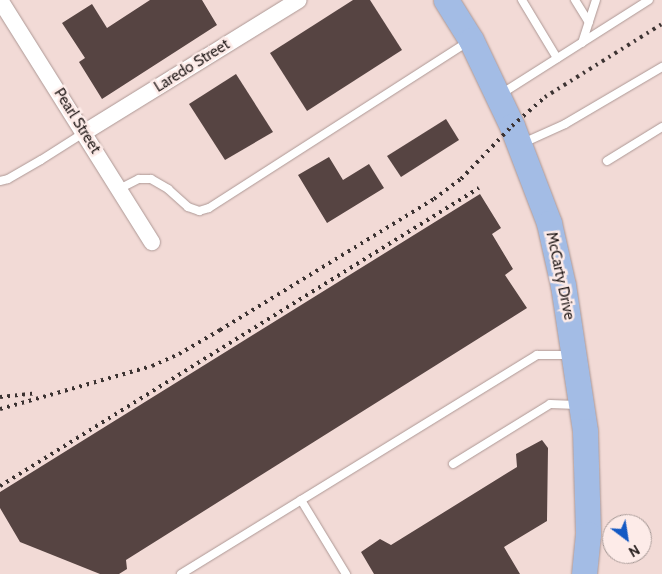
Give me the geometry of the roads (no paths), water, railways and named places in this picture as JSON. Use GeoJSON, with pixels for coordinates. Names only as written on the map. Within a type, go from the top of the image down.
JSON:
{"type":"FeatureCollection","features":[{"type":"Feature","properties":{"kind":"main road","name":"McCarty Drive"},"geometry":{"type":"LineString","coordinates":[[446,0],[471,40],[498,96],[549,223],[563,285],[582,406],[588,494],[588,534],[584,574]]}},
{"type":"Feature","properties":{"kind":"street","name":"Pearl Street"},"geometry":{"type":"LineString","coordinates":[[0,0],[85,132],[152,242]]}},
{"type":"Feature","properties":{"kind":"street","name":"Laredo Street"},"geometry":{"type":"LineString","coordinates":[[85,132],[299,0]]}},
{"type":"Feature","properties":{"kind":"lane"},"geometry":{"type":"LineString","coordinates":[[522,0],[557,58]]}},
{"type":"Feature","properties":{"kind":"lane"},"geometry":{"type":"LineString","coordinates":[[575,0],[589,22]]}},
{"type":"Feature","properties":{"kind":"lane"},"geometry":{"type":"LineString","coordinates":[[582,43],[596,0]]}},
{"type":"Feature","properties":{"kind":"lane"},"geometry":{"type":"LineString","coordinates":[[498,96],[649,0]]}},
{"type":"Feature","properties":{"kind":"lane"},"geometry":{"type":"LineString","coordinates":[[119,189],[138,179],[151,179],[168,189],[188,207],[198,211],[209,208],[471,40]]}},
{"type":"Feature","properties":{"kind":"lane"},"geometry":{"type":"LineString","coordinates":[[519,145],[565,124],[662,67]]}},
{"type":"Feature","properties":{"kind":"lane"},"geometry":{"type":"LineString","coordinates":[[607,161],[662,127]]}},
{"type":"Feature","properties":{"kind":"lane"},"geometry":{"type":"LineString","coordinates":[[0,181],[8,179],[41,160],[85,132]]}},
{"type":"Feature","properties":{"kind":"lane"},"geometry":{"type":"LineString","coordinates":[[181,574],[537,355],[575,355]]}},
{"type":"Feature","properties":{"kind":"lane"},"geometry":{"type":"LineString","coordinates":[[453,464],[550,404],[582,406]]}},
{"type":"Feature","properties":{"kind":"lane"},"geometry":{"type":"LineString","coordinates":[[301,500],[346,574]]}},
{"type":"Feature","properties":{"kind":"railway"},"geometry":{"type":"LineString","coordinates":[[0,409],[152,366],[179,354],[434,199],[461,179],[512,126],[545,97],[662,24]]}},
{"type":"Feature","properties":{"kind":"railway"},"geometry":{"type":"LineString","coordinates":[[0,486],[479,188]]}},
{"type":"Feature","properties":{"kind":"railway"},"geometry":{"type":"LineString","coordinates":[[0,397],[37,393]]}}]}
